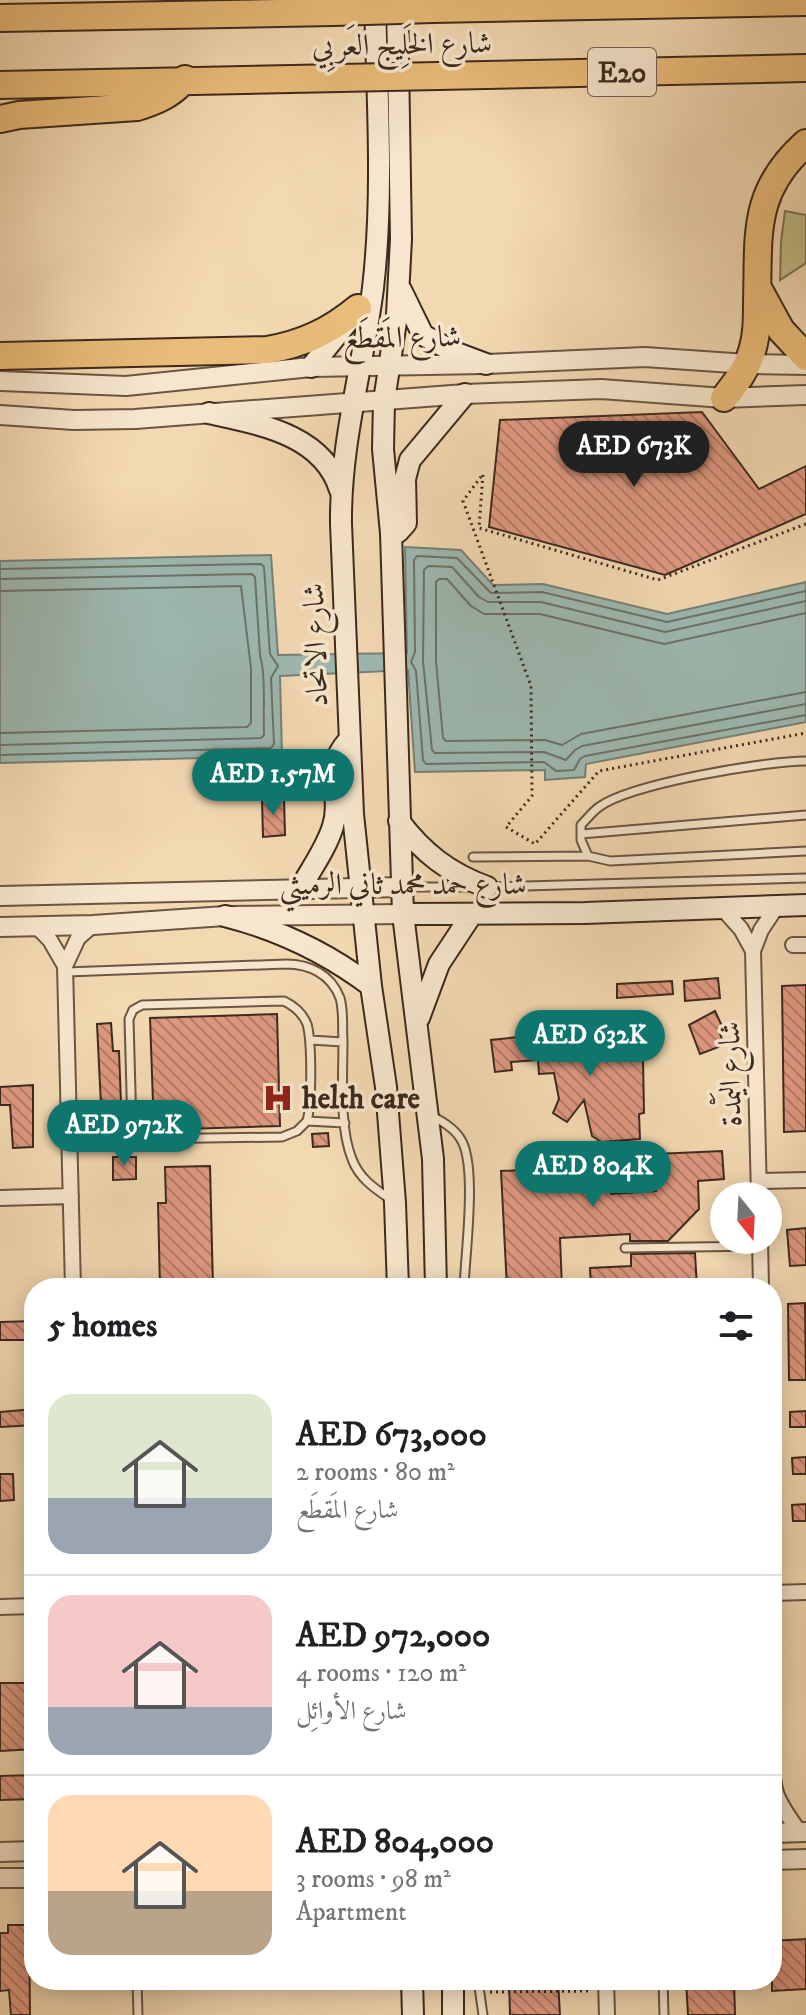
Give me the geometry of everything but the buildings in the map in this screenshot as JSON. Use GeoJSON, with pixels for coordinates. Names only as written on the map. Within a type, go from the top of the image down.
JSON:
{"type":"FeatureCollection","features":[{"type":"Feature","properties":{"kind":"highway"},"geometry":{"type":"LineString","coordinates":[[133,0],[187,14]]}},
{"type":"Feature","properties":{"kind":"highway","name":"شارع الخَلِيج العَربِي"},"geometry":{"type":"LineString","coordinates":[[0,18],[806,2]]}},
{"type":"Feature","properties":{"kind":"highway","name":"شارع الخَلِيج العَربِي"},"geometry":{"type":"LineString","coordinates":[[0,85],[806,68]]}},
{"type":"Feature","properties":{"kind":"highway"},"geometry":{"type":"LineString","coordinates":[[0,119],[137,107],[175,91],[185,79]]}},
{"type":"Feature","properties":{"kind":"highway"},"geometry":{"type":"LineString","coordinates":[[724,398],[747,364],[756,330],[757,234],[765,201],[781,171],[806,143]]}},
{"type":"Feature","properties":{"kind":"highway"},"geometry":{"type":"LineString","coordinates":[[757,286],[781,330],[806,357]]}},
{"type":"Feature","properties":{"kind":"highway"},"geometry":{"type":"LineString","coordinates":[[0,356],[267,350],[292,346],[338,324],[366,297]]}},
{"type":"Feature","properties":{"kind":"main road","name":"شارع الاتحاد"},"geometry":{"type":"LineString","coordinates":[[375,0],[378,163],[361,364],[347,434],[340,492],[348,741],[371,986],[386,1087],[395,1203],[393,1278]]}},
{"type":"Feature","properties":{"kind":"main road"},"geometry":{"type":"LineString","coordinates":[[397,0],[401,204],[399,285],[384,401],[384,463],[391,533],[403,914],[433,1159],[436,1278]]}},
{"type":"Feature","properties":{"kind":"main road"},"geometry":{"type":"LineString","coordinates":[[399,285],[423,335],[454,352],[486,364]]}},
{"type":"Feature","properties":{"kind":"main road"},"geometry":{"type":"LineString","coordinates":[[311,367],[366,297]]}},
{"type":"Feature","properties":{"kind":"main road"},"geometry":{"type":"LineString","coordinates":[[391,533],[403,528],[406,523],[405,479],[410,460],[465,394]]}},
{"type":"Feature","properties":{"kind":"main road"},"geometry":{"type":"LineString","coordinates":[[209,413],[265,426],[300,442],[325,460],[340,492]]}},
{"type":"Feature","properties":{"kind":"main road"},"geometry":{"type":"LineString","coordinates":[[300,889],[331,831],[335,814],[335,759],[348,741]]}},
{"type":"Feature","properties":{"kind":"main road"},"geometry":{"type":"LineString","coordinates":[[399,821],[427,854],[445,868],[487,887]]}},
{"type":"Feature","properties":{"kind":"main road","name":"شارع حمد محمد ثاني الرميثي"},"geometry":{"type":"LineString","coordinates":[[403,914],[806,905]]}},
{"type":"Feature","properties":{"kind":"main road"},"geometry":{"type":"LineString","coordinates":[[416,1026],[439,964],[472,914]]}},
{"type":"Feature","properties":{"kind":"main road"},"geometry":{"type":"LineString","coordinates":[[225,916],[299,941],[347,968],[371,986]]}},
{"type":"Feature","properties":{"kind":"main road"},"geometry":{"type":"LineString","coordinates":[[412,1990],[413,2015]]}},
{"type":"Feature","properties":{"kind":"main road"},"geometry":{"type":"LineString","coordinates":[[453,1990],[453,2015]]}},
{"type":"Feature","properties":{"kind":"street","name":"شارع المَقطَع"},"geometry":{"type":"LineString","coordinates":[[0,381],[126,386],[361,364],[486,364],[655,357],[806,365]]}},
{"type":"Feature","properties":{"kind":"street","name":"شارع المَقطَع"},"geometry":{"type":"LineString","coordinates":[[0,415],[74,420],[135,419],[465,394],[615,389],[724,398],[806,395]]}},
{"type":"Feature","properties":{"kind":"street","name":"شارع حمد محمد ثاني الرميثي"},"geometry":{"type":"LineString","coordinates":[[0,896],[402,887]]}},
{"type":"Feature","properties":{"kind":"street","name":"شارع اليَمْدة"},"geometry":{"type":"LineString","coordinates":[[759,1182],[753,951],[761,930],[777,906]]}},
{"type":"Feature","properties":{"kind":"street"},"geometry":{"type":"LineString","coordinates":[[721,907],[741,929],[753,951]]}},
{"type":"Feature","properties":{"kind":"street","name":"شارع حمد محمد ثاني الرميثي"},"geometry":{"type":"LineString","coordinates":[[0,927],[93,925],[225,916],[403,914]]}},
{"type":"Feature","properties":{"kind":"street"},"geometry":{"type":"LineString","coordinates":[[65,969],[78,938],[93,925]]}},
{"type":"Feature","properties":{"kind":"street"},"geometry":{"type":"LineString","coordinates":[[36,926],[56,948],[65,969],[73,1278]]}},
{"type":"Feature","properties":{"kind":"street"},"geometry":{"type":"LineString","coordinates":[[782,1185],[806,1180]]}},
{"type":"Feature","properties":{"kind":"street"},"geometry":{"type":"LineString","coordinates":[[0,1198],[71,1196]]}},
{"type":"Feature","properties":{"kind":"street"},"geometry":{"type":"LineString","coordinates":[[760,1254],[761,1278]]}},
{"type":"Feature","properties":{"kind":"street"},"geometry":{"type":"LineString","coordinates":[[782,1593],[806,1592]]}},
{"type":"Feature","properties":{"kind":"street"},"geometry":{"type":"LineString","coordinates":[[0,1607],[24,1606]]}},
{"type":"Feature","properties":{"kind":"street"},"geometry":{"type":"LineString","coordinates":[[782,1808],[803,1832]]}},
{"type":"Feature","properties":{"kind":"street"},"geometry":{"type":"LineString","coordinates":[[782,1833],[803,1832]]}},
{"type":"Feature","properties":{"kind":"street"},"geometry":{"type":"LineString","coordinates":[[0,1852],[24,1851]]}},
{"type":"Feature","properties":{"kind":"street"},"geometry":{"type":"LineString","coordinates":[[782,1860],[806,1859]]}},
{"type":"Feature","properties":{"kind":"street"},"geometry":{"type":"LineString","coordinates":[[0,1878],[24,1878]]}},
{"type":"Feature","properties":{"kind":"street"},"geometry":{"type":"LineString","coordinates":[[606,1990],[607,2015]]}},
{"type":"Feature","properties":{"kind":"lane"},"geometry":{"type":"LineString","coordinates":[[588,856],[581,825],[600,806],[634,790],[779,761],[806,761]]}},
{"type":"Feature","properties":{"kind":"lane"},"geometry":{"type":"LineString","coordinates":[[581,834],[806,815]]}},
{"type":"Feature","properties":{"kind":"lane"},"geometry":{"type":"LineString","coordinates":[[473,857],[588,856],[610,861],[806,851]]}},
{"type":"Feature","properties":{"kind":"lane","name":"شارع حمد محمد ثاني الرميثي"},"geometry":{"type":"LineString","coordinates":[[402,887],[806,878]]}},
{"type":"Feature","properties":{"kind":"lane"},"geometry":{"type":"LineString","coordinates":[[65,969],[286,964],[320,972],[336,989],[342,1011],[345,1123],[349,1149],[355,1167],[367,1182],[395,1203]]}},
{"type":"Feature","properties":{"kind":"lane"},"geometry":{"type":"LineString","coordinates":[[284,1001],[302,1016],[310,1040],[307,1121],[297,1131],[282,1137],[139,1139],[132,1129],[129,1019],[133,1010],[142,1005],[284,1001]]}},
{"type":"Feature","properties":{"kind":"lane"},"geometry":{"type":"LineString","coordinates":[[310,1040],[343,1042]]}},
{"type":"Feature","properties":{"kind":"lane"},"geometry":{"type":"LineString","coordinates":[[428,1113],[450,1127],[465,1146],[469,1205],[465,1278]]}},
{"type":"Feature","properties":{"kind":"lane"},"geometry":{"type":"LineString","coordinates":[[307,1121],[345,1123]]}},
{"type":"Feature","properties":{"kind":"lane"},"geometry":{"type":"LineString","coordinates":[[625,1248],[710,1245]]}},
{"type":"Feature","properties":{"kind":"lane"},"geometry":{"type":"LineString","coordinates":[[137,1990],[138,2015]]}},
{"type":"Feature","properties":{"kind":"lane"},"geometry":{"type":"LineString","coordinates":[[663,1990],[664,2015]]}},
{"type":"Feature","properties":{"kind":"lane"},"geometry":{"type":"LineString","coordinates":[[481,1992],[483,2015]]}},
{"type":"Feature","properties":{"kind":"path"},"geometry":{"type":"LineString","coordinates":[[532,796],[531,686],[463,501],[483,474],[479,528],[658,580],[806,524]]}},
{"type":"Feature","properties":{"kind":"path"},"geometry":{"type":"LineString","coordinates":[[481,1992],[517,1990]]}},
{"type":"Feature","properties":{"kind":"shaded area"},"geometry":{"type":"Polygon","coordinates":[[[785,211],[806,215],[806,263],[780,280],[781,242],[785,211]]]}},
{"type":"Feature","properties":{"kind":"water"},"geometry":{"type":"Polygon","coordinates":[[[405,547],[461,550],[493,585],[543,584],[667,614],[806,582],[806,722],[586,764],[585,777],[545,780],[545,770],[415,772],[408,670],[280,676],[282,756],[0,763],[0,561],[271,555],[278,655],[407,653],[405,547]]]}},
{"type":"Feature","properties":{"kind":"place","name":"helth care"},"geometry":{"type":"Point","coordinates":[278,1098]}}]}
